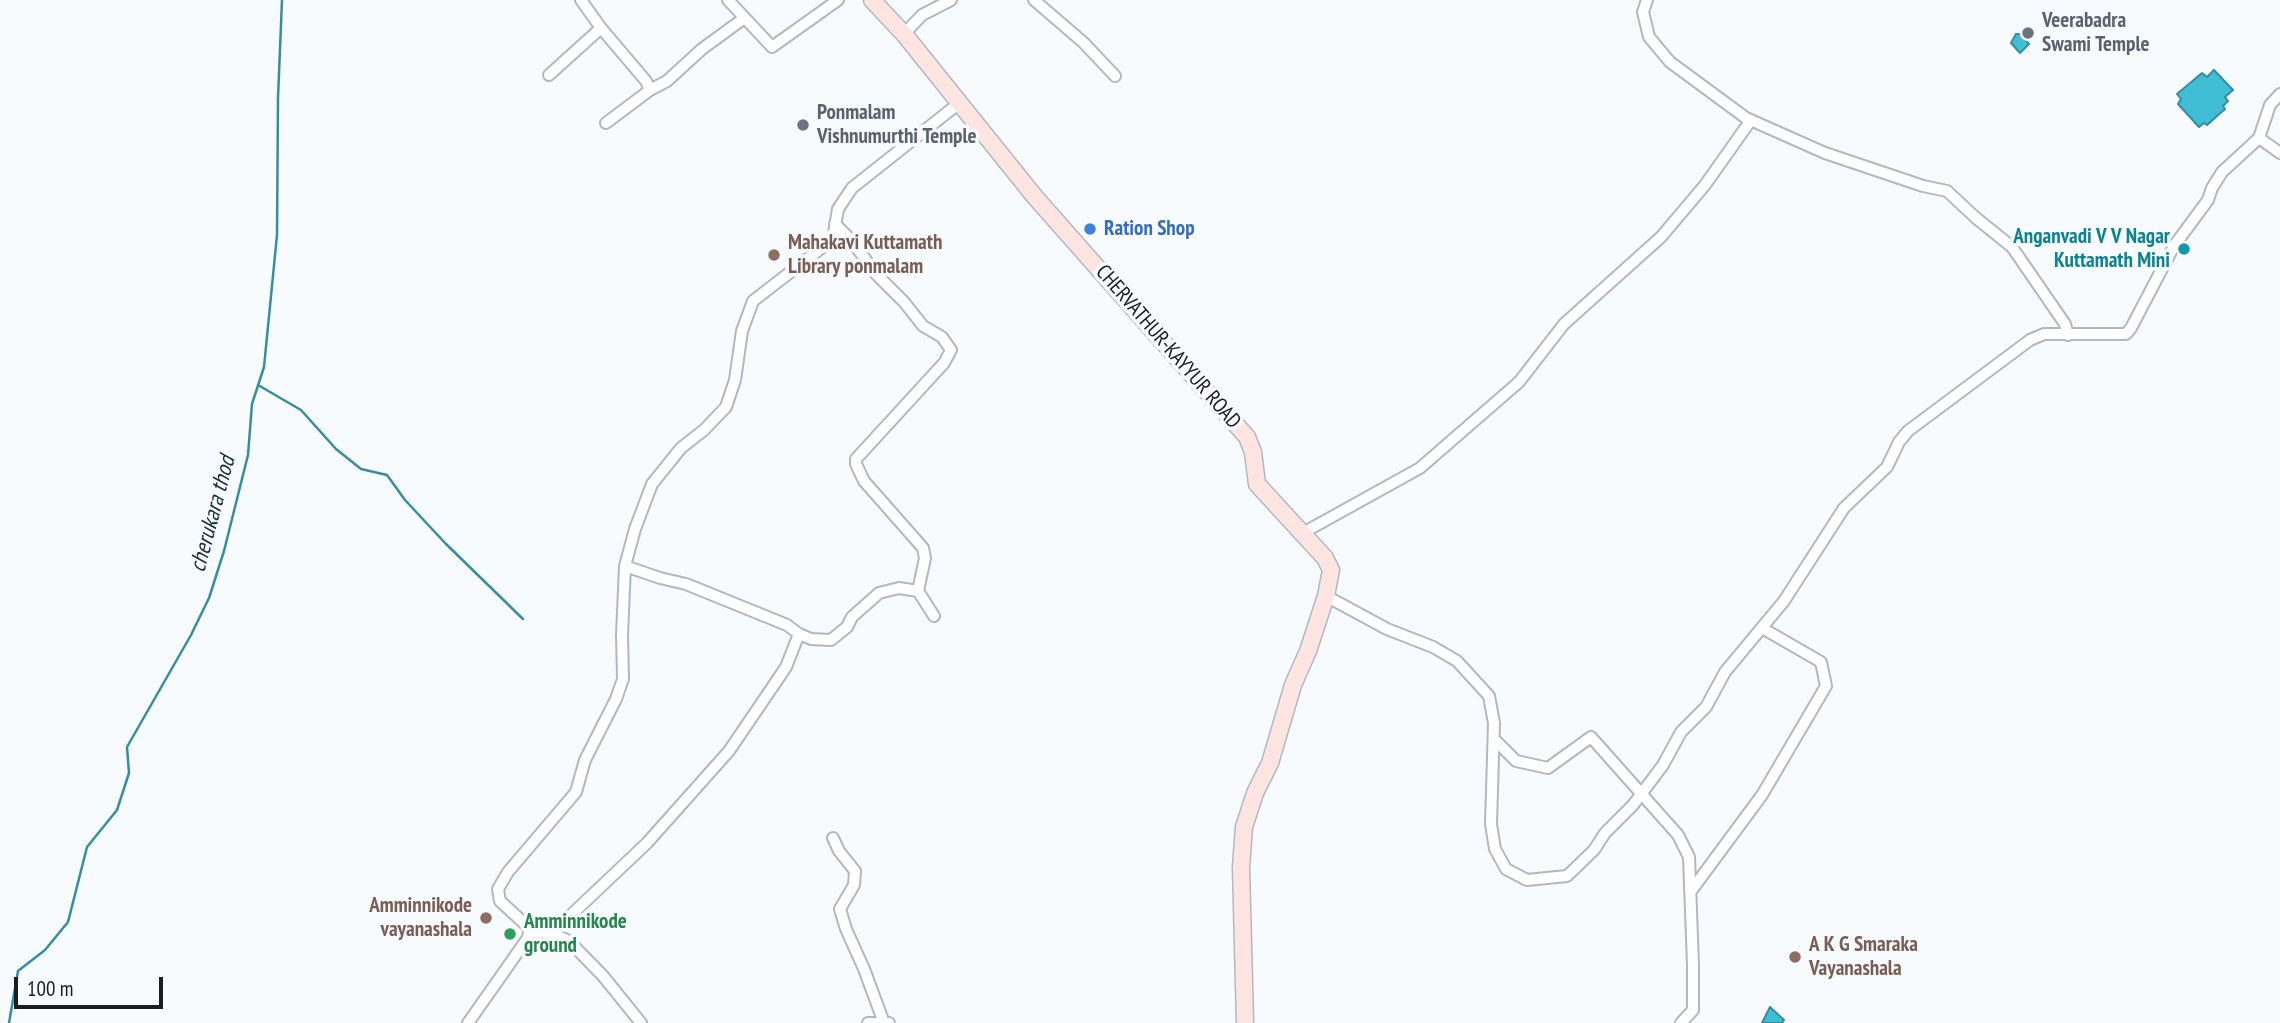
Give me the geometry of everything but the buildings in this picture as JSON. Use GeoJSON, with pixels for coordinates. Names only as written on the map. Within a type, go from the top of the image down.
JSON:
{"type":"FeatureCollection","features":[{"type":"Feature","properties":{"kind":"main road","name":"CHERVATHUR-KAYYUR ROAD"},"geometry":{"type":"LineString","coordinates":[[872,0],[904,34],[1035,197],[1247,437],[1253,452],[1257,484],[1300,534],[1325,558],[1331,570],[1326,596],[1308,651],[1293,685],[1270,763],[1255,793],[1244,827],[1241,867],[1242,1020]]}},
{"type":"Feature","properties":{"kind":"street"},"geometry":{"type":"LineString","coordinates":[[581,0],[650,89]]}},
{"type":"Feature","properties":{"kind":"street"},"geometry":{"type":"LineString","coordinates":[[728,0],[772,47],[838,0]]}},
{"type":"Feature","properties":{"kind":"street"},"geometry":{"type":"LineString","coordinates":[[904,34],[922,15],[951,0]]}},
{"type":"Feature","properties":{"kind":"street"},"geometry":{"type":"LineString","coordinates":[[1034,0],[1084,43],[1115,76]]}},
{"type":"Feature","properties":{"kind":"street"},"geometry":{"type":"LineString","coordinates":[[1647,0],[1643,12],[1648,37],[1670,62],[1751,120],[1825,153],[1923,186],[1947,191],[2012,247],[2065,324],[2068,335]]}},
{"type":"Feature","properties":{"kind":"street"},"geometry":{"type":"LineString","coordinates":[[606,123],[650,89],[667,81],[702,49],[743,19]]}},
{"type":"Feature","properties":{"kind":"street"},"geometry":{"type":"LineString","coordinates":[[549,75],[601,27]]}},
{"type":"Feature","properties":{"kind":"street"},"geometry":{"type":"LineString","coordinates":[[1326,596],[1387,629],[1433,647],[1457,661],[1489,696],[1494,723],[1491,824],[1495,849],[1506,869],[1527,880],[1567,876],[1594,850],[1605,833],[1641,794],[1663,765],[1681,732],[1706,706],[1725,671],[1793,589],[1844,509],[1887,467],[1899,442],[1908,431],[2030,340],[2044,334],[2126,334],[2174,246],[2208,200],[2222,172],[2259,138],[2270,105],[2280,94]]}},
{"type":"Feature","properties":{"kind":"street"},"geometry":{"type":"LineString","coordinates":[[530,932],[525,923],[500,901],[498,889],[508,872],[576,792],[585,760],[616,699],[623,679],[625,566],[652,484],[681,448],[704,430],[726,407],[735,380],[742,331],[753,301],[833,239],[838,209],[852,188],[958,104]]}},
{"type":"Feature","properties":{"kind":"street"},"geometry":{"type":"LineString","coordinates":[[1300,534],[1420,468],[1519,382],[1564,324],[1661,237],[1706,185],[1751,120]]}},
{"type":"Feature","properties":{"kind":"street"},"geometry":{"type":"LineString","coordinates":[[2259,138],[2280,153]]}},
{"type":"Feature","properties":{"kind":"street"},"geometry":{"type":"LineString","coordinates":[[835,224],[923,326],[942,337],[951,350],[944,363],[856,459],[864,481],[923,548],[925,558],[918,591],[934,616]]}},
{"type":"Feature","properties":{"kind":"street"},"geometry":{"type":"LineString","coordinates":[[625,566],[686,584],[787,625],[811,639],[831,640],[879,593],[899,588],[918,591]]}},
{"type":"Feature","properties":{"kind":"street"},"geometry":{"type":"LineString","coordinates":[[1691,891],[1762,795],[1826,685],[1821,662],[1762,628]]}},
{"type":"Feature","properties":{"kind":"street"},"geometry":{"type":"LineString","coordinates":[[552,933],[647,843],[729,751],[786,667],[799,634]]}},
{"type":"Feature","properties":{"kind":"street"},"geometry":{"type":"LineString","coordinates":[[1494,738],[1516,761],[1548,768],[1591,737],[1678,835],[1689,857],[1693,1010],[1681,1023]]}},
{"type":"Feature","properties":{"kind":"street"},"geometry":{"type":"LineString","coordinates":[[833,838],[855,871],[854,885],[840,909],[845,929],[864,969],[884,1023]]}},
{"type":"Feature","properties":{"kind":"street"},"geometry":{"type":"LineString","coordinates":[[530,932],[552,933],[569,941],[603,976],[641,1023]]}},
{"type":"Feature","properties":{"kind":"street"},"geometry":{"type":"LineString","coordinates":[[468,1023],[530,932]]}},
{"type":"Feature","properties":{"kind":"street"},"geometry":{"type":"LineString","coordinates":[[868,1023],[889,1023]]}},
{"type":"Feature","properties":{"kind":"water"},"geometry":{"type":"Polygon","coordinates":[[[2016,34],[2020,34],[2029,44],[2020,53],[2011,43],[2016,34]]]}},
{"type":"Feature","properties":{"kind":"water"},"geometry":{"type":"Polygon","coordinates":[[[2214,70],[2233,90],[2225,97],[2228,101],[2223,106],[2225,109],[2207,125],[2204,123],[2199,127],[2178,104],[2181,99],[2177,94],[2202,73],[2207,77],[2214,70]]]}},
{"type":"Feature","properties":{"kind":"water"},"geometry":{"type":"Polygon","coordinates":[[[1770,1007],[1784,1020],[1782,1023],[1762,1023],[1770,1007]]]}},
{"type":"Feature","properties":{"kind":"waterway","name":"cherukara thod"},"geometry":{"type":"LineString","coordinates":[[9,1023],[18,971],[45,950],[68,922],[87,847],[117,810],[129,773],[127,747],[191,635],[209,598],[224,551],[248,455],[252,404],[264,367],[277,235],[282,0]]}},
{"type":"Feature","properties":{"kind":"waterway"},"geometry":{"type":"LineString","coordinates":[[258,385],[301,410],[336,449],[361,469],[387,475],[405,500],[446,544],[523,619]]}},
{"type":"Feature","properties":{"kind":"place","name":"Veerabadra Swami Temple"},"geometry":{"type":"Point","coordinates":[2028,33]}},
{"type":"Feature","properties":{"kind":"place","name":"Ponmalam Vishnumurthi Temple"},"geometry":{"type":"Point","coordinates":[803,125]}},
{"type":"Feature","properties":{"kind":"place","name":"Ration Shop"},"geometry":{"type":"Point","coordinates":[1090,229]}},
{"type":"Feature","properties":{"kind":"place","name":"Anganvadi V V Nagar Kuttamath Mini"},"geometry":{"type":"Point","coordinates":[2184,249]}},
{"type":"Feature","properties":{"kind":"place","name":"Mahakavi Kuttamath Library ponmalam"},"geometry":{"type":"Point","coordinates":[774,255]}},
{"type":"Feature","properties":{"kind":"place","name":"Amminnikode vayanashala"},"geometry":{"type":"Point","coordinates":[486,918]}},
{"type":"Feature","properties":{"kind":"place","name":"Amminnikode ground"},"geometry":{"type":"Point","coordinates":[510,934]}},
{"type":"Feature","properties":{"kind":"place","name":"A K G Smaraka Vayanashala"},"geometry":{"type":"Point","coordinates":[1795,957]}}]}
